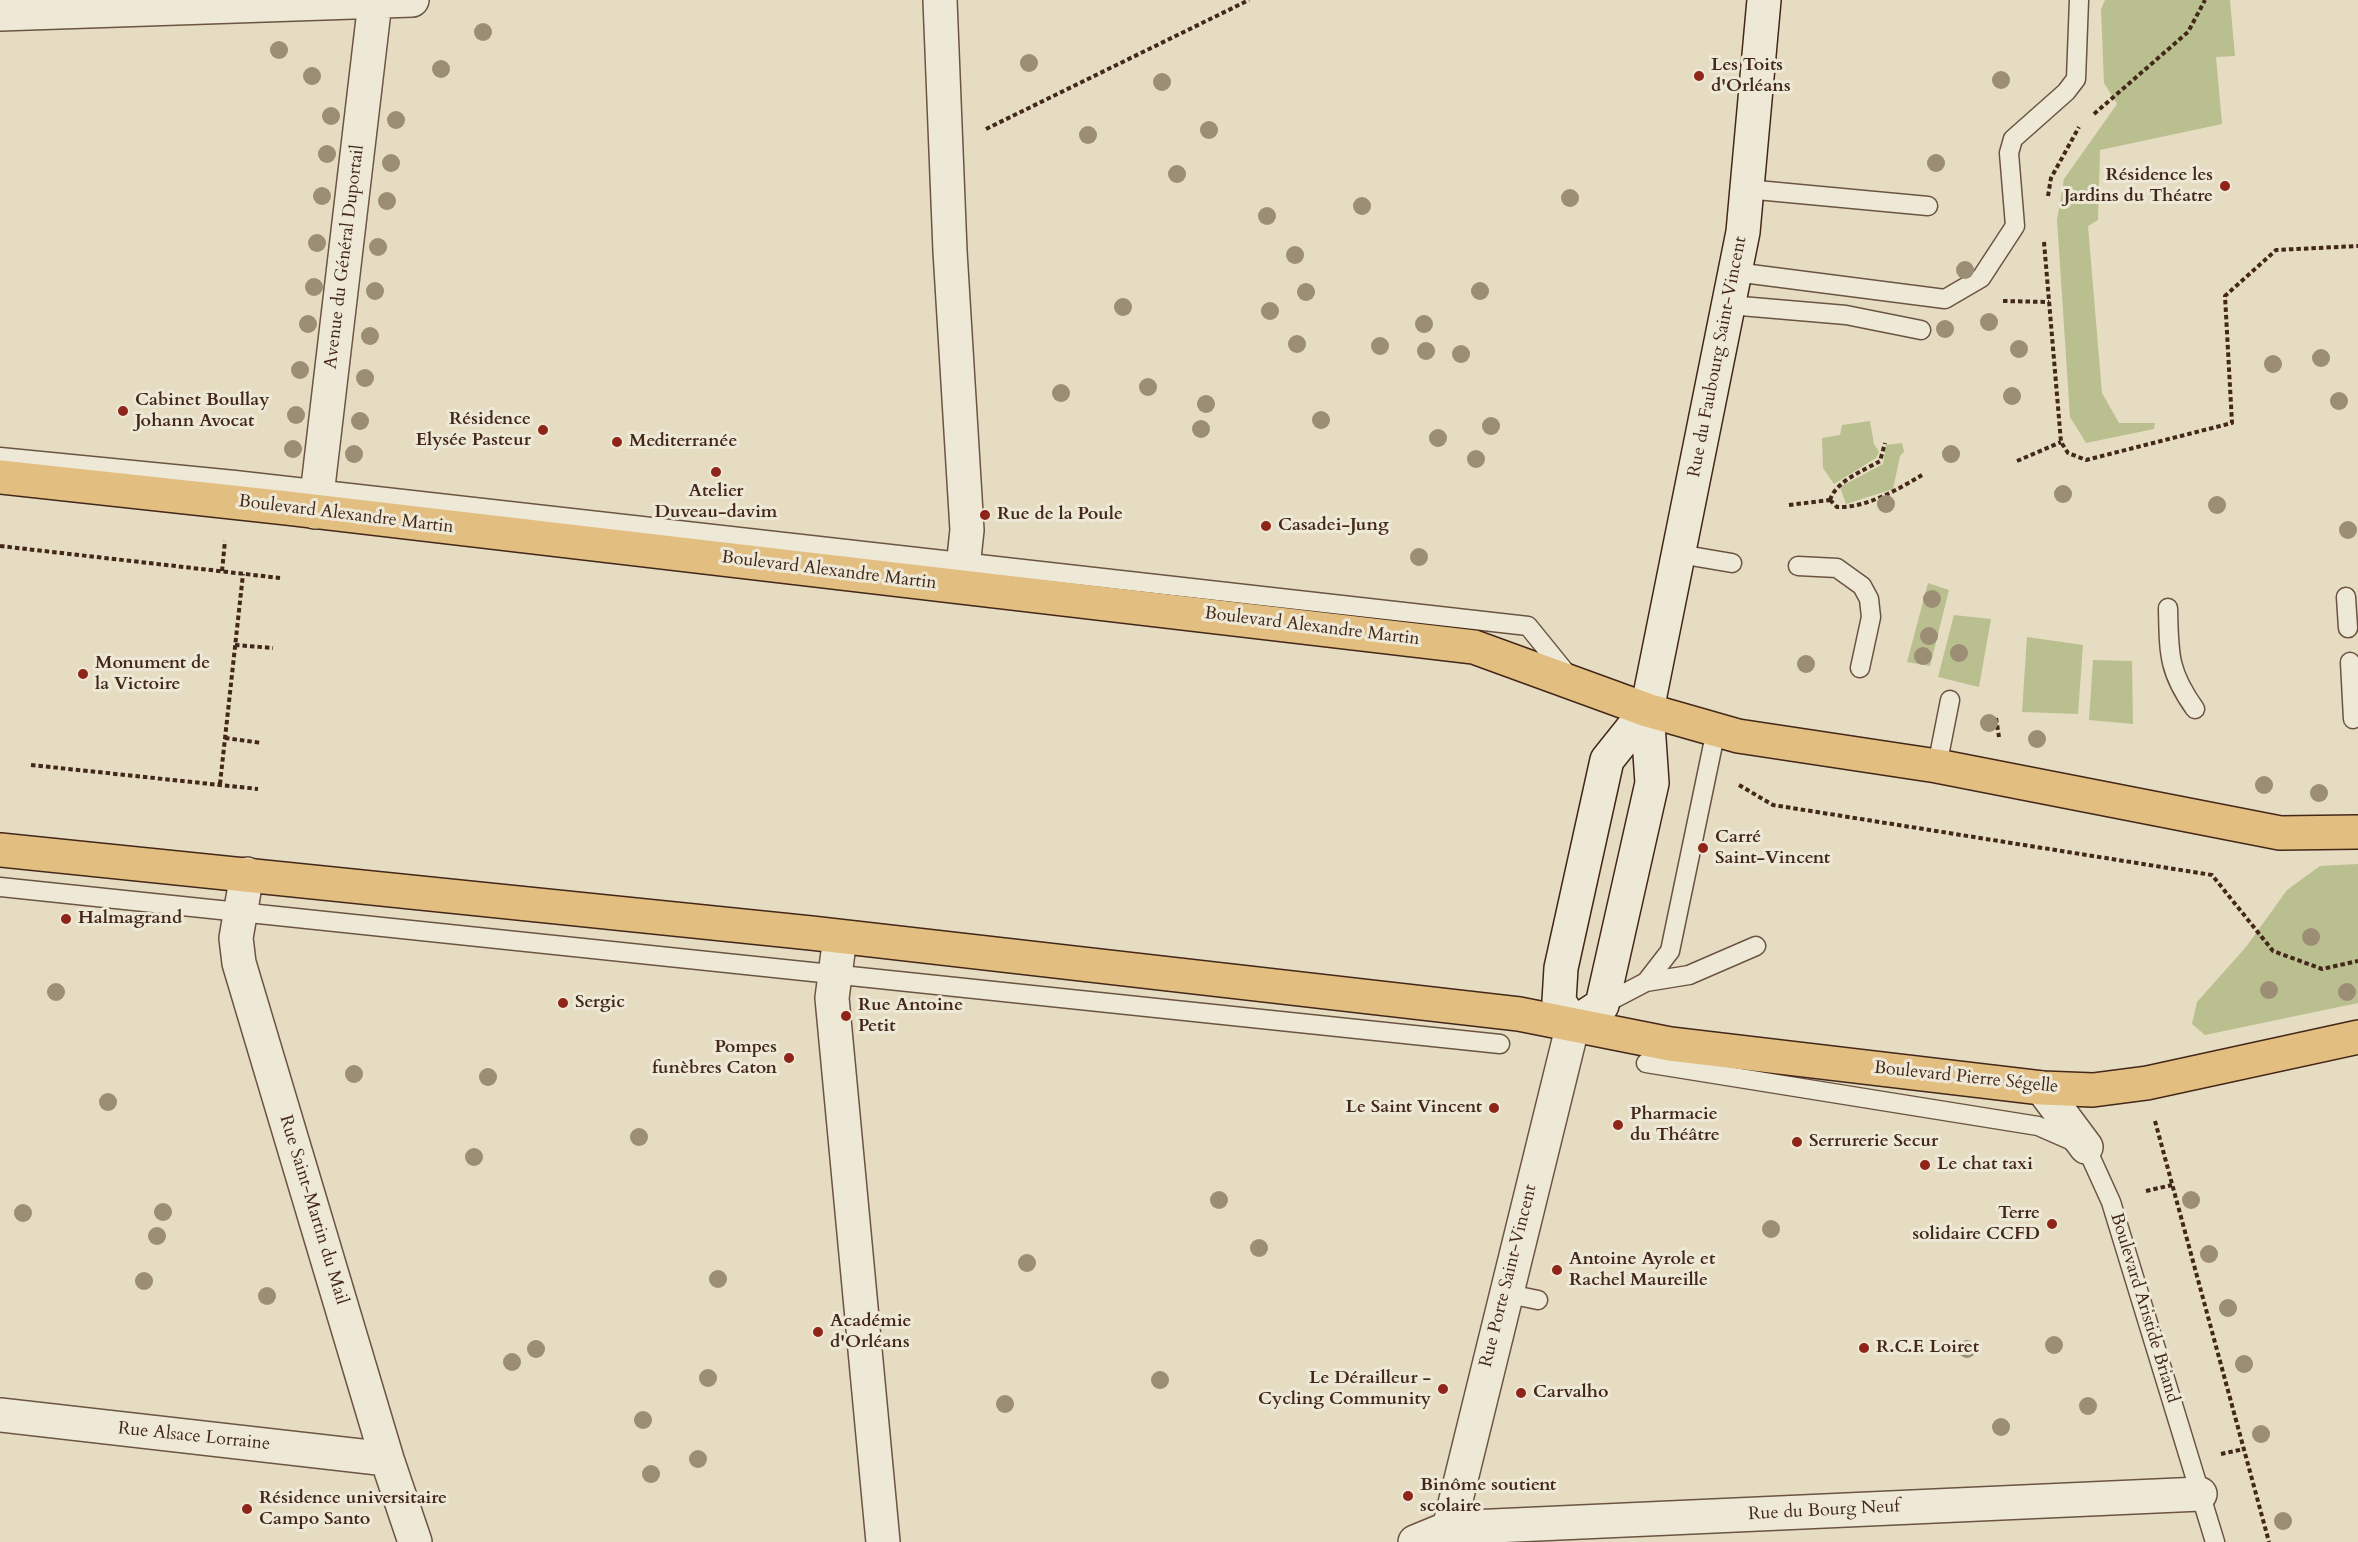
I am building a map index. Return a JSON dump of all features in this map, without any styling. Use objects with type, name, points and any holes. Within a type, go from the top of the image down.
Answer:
[{"type":"main road","name":"Boulevard Alexandre Martin","points":[[0,477],[316,501],[962,574],[1474,647],[1647,710]]},
{"type":"main road","points":[[1647,710],[1738,736],[1937,766],[2280,833],[2358,832]]},
{"type":"main road","points":[[0,850],[840,937],[1519,1014],[1573,1024]]},
{"type":"main road","name":"Boulevard Pierre Ségelle","points":[[1573,1024],[1670,1044],[2042,1088],[2093,1090],[2147,1083],[2358,1037]]},
{"type":"street","points":[[0,14],[412,0]]},
{"type":"street","points":[[940,0],[950,250],[967,530],[962,574]]},
{"type":"street","name":"Rue du Faubourg Saint-Vincent","points":[[1602,1005],[1652,783],[1647,710],[1743,232],[1764,0]]},
{"type":"street","name":"Avenue du Général Duportail","points":[[316,501],[375,2]]},
{"type":"street","name":"Rue du Faubourg Saint-Vincent","points":[[1573,1024],[1559,1001],[1561,968],[1607,760],[1647,710]]},
{"type":"street","name":"Rue Saint-Martin du Mail","points":[[247,874],[236,938],[239,963],[387,1459],[415,1542]]},
{"type":"street","points":[[840,937],[832,998],[883,1542]]},
{"type":"street","points":[[1573,1024],[1602,1005]]},
{"type":"street","name":"Rue Porte Saint-Vincent","points":[[1449,1528],[1504,1293],[1573,1024]]},
{"type":"street","name":"Boulevard Aristide Briand","points":[[2042,1088],[2086,1147]]},
{"type":"street","name":"Rue Alsace Lorraine","points":[[0,1415],[387,1459]]},
{"type":"street","name":"Rue du Bourg Neuf","points":[[1415,1542],[1449,1528],[2200,1494]]},
{"type":"lane","points":[[1735,272],[1946,299],[1982,278],[2015,226],[2009,153],[2013,139],[2066,92],[2076,78],[2079,0]]},
{"type":"lane","points":[[1746,189],[1928,206]]},
{"type":"lane","points":[[1729,304],[1846,315],[1922,330]]},
{"type":"lane","points":[[0,457],[316,501]]},
{"type":"lane","points":[[1679,554],[1732,563]]},
{"type":"lane","points":[[1798,566],[1837,568],[1862,586],[1869,599],[1872,617],[1860,668]]},
{"type":"lane","points":[[2346,597],[2348,628]]},
{"type":"lane","points":[[2168,608],[2169,648],[2177,683],[2195,709]]},
{"type":"lane","points":[[2350,662],[2353,719]]},
{"type":"lane","points":[[1937,766],[1950,700]]},
{"type":"lane","points":[[1646,982],[1670,951],[1716,730]]},
{"type":"lane","points":[[0,887],[1500,1044]]},
{"type":"lane","points":[[1602,1005],[1646,982],[1689,975],[1756,946]]},
{"type":"lane","points":[[1646,1063],[2038,1126],[2086,1147]]},
{"type":"lane","name":"Boulevard Aristide Briand","points":[[2086,1147],[2111,1202],[2215,1542]]},
{"type":"lane","points":[[1504,1293],[1538,1300]]},
{"type":"path","points":[[983,131],[1248,0]]},
{"type":"path","points":[[2088,119],[2188,32],[2205,0]]},
{"type":"path","points":[[2047,206],[2051,178],[2080,126]]},
{"type":"path","points":[[2045,237],[2061,442],[2068,453],[2086,460],[2232,423],[2226,296],[2276,250],[2358,246]]},
{"type":"path","points":[[2017,461],[2061,442]]},
{"type":"path","points":[[1830,500],[1833,490],[1839,485],[1880,461],[1885,443]]},
{"type":"path","points":[[1830,500],[1837,507],[1849,508],[1894,492],[1922,475]]},
{"type":"path","points":[[1789,505],[1830,500]]},
{"type":"path","points":[[222,570],[225,539]]},
{"type":"path","points":[[0,546],[280,578]]},
{"type":"path","points":[[220,784],[243,573]]},
{"type":"path","points":[[235,645],[273,648]]},
{"type":"path","points":[[225,738],[262,743]]},
{"type":"path","points":[[31,765],[258,789]]},
{"type":"path","points":[[1742,786],[1773,805],[2212,875],[2273,951],[2322,969],[2358,961]]},
{"type":"path","points":[[2153,1113],[2269,1542]]},
{"type":"path","points":[[2146,1191],[2172,1185]]},
{"type":"green space","points":[[2105,0],[2230,0],[2235,56],[2216,57],[2222,124],[2100,150],[2098,220],[2088,226],[2102,393],[2119,423],[2155,423],[2154,429],[2086,443],[2070,417],[2057,220],[2064,179],[2117,104],[2104,83],[2101,9]]},
{"type":"green space","points":[[1870,421],[1874,444],[1879,452],[1876,458],[1834,484],[1823,468],[1822,438],[1840,435],[1842,425]]},
{"type":"green space","points":[[1902,443],[1904,452],[1900,456],[1893,489],[1846,504],[1840,487],[1883,464],[1886,445]]},
{"type":"green space","points":[[1928,583],[1949,590],[1930,666],[1907,662]]},
{"type":"green space","points":[[1954,615],[1991,619],[1979,687],[1938,677]]},
{"type":"green space","points":[[2027,637],[2083,645],[2078,714],[2022,712]]},
{"type":"green space","points":[[2093,660],[2132,661],[2133,724],[2089,720]]},
{"type":"green space","points":[[2358,864],[2358,1003],[2205,1035],[2192,1024],[2197,1002],[2246,947],[2287,890],[2320,866]]},
{"type":"place","name":"Les Toits d'Orléans","points":[[1699,76]]},
{"type":"place","name":"Résidence les Jardins du Théatre","points":[[2225,186]]},
{"type":"place","name":"Cabinet Boullay Johann Avocat","points":[[123,411]]},
{"type":"place","name":"Résidence Elysée Pasteur","points":[[543,430]]},
{"type":"place","name":"Mediterranée","points":[[617,442]]},
{"type":"place","name":"Atelier Duveau-davim","points":[[716,472]]},
{"type":"place","name":"Rue de la Poule","points":[[985,515]]},
{"type":"place","name":"Casadei-Jung","points":[[1266,526]]},
{"type":"place","name":"Monument de la Victoire","points":[[83,674]]},
{"type":"place","name":"Carré Saint-Vincent","points":[[1703,848]]},
{"type":"place","name":"Halmagrand","points":[[66,919]]},
{"type":"place","name":"Sergic","points":[[563,1003]]},
{"type":"place","name":"Rue Antoine Petit","points":[[846,1016]]},
{"type":"place","name":"Pompes funèbres Caton","points":[[789,1058]]},
{"type":"place","name":"Le Saint Vincent","points":[[1494,1108]]},
{"type":"place","name":"Pharmacie du Théâtre","points":[[1618,1125]]},
{"type":"place","name":"Serrurerie Secur","points":[[1797,1142]]},
{"type":"place","name":"Le chat taxi","points":[[1925,1165]]},
{"type":"place","name":"Terre solidaire CCFD","points":[[2052,1224]]},
{"type":"place","name":"Antoine Ayrole et Rachel Maureille","points":[[1557,1270]]},
{"type":"place","name":"Académie d'Orléans","points":[[818,1332]]},
{"type":"place","name":"R.C.F. Loiret","points":[[1864,1348]]},
{"type":"place","name":"Le Dérailleur - Cycling Community","points":[[1443,1389]]},
{"type":"place","name":"Carvalho","points":[[1521,1393]]},
{"type":"place","name":"Binôme soutient scolaire","points":[[1408,1496]]},
{"type":"place","name":"Résidence universitaire Campo Santo","points":[[247,1509]]}]
